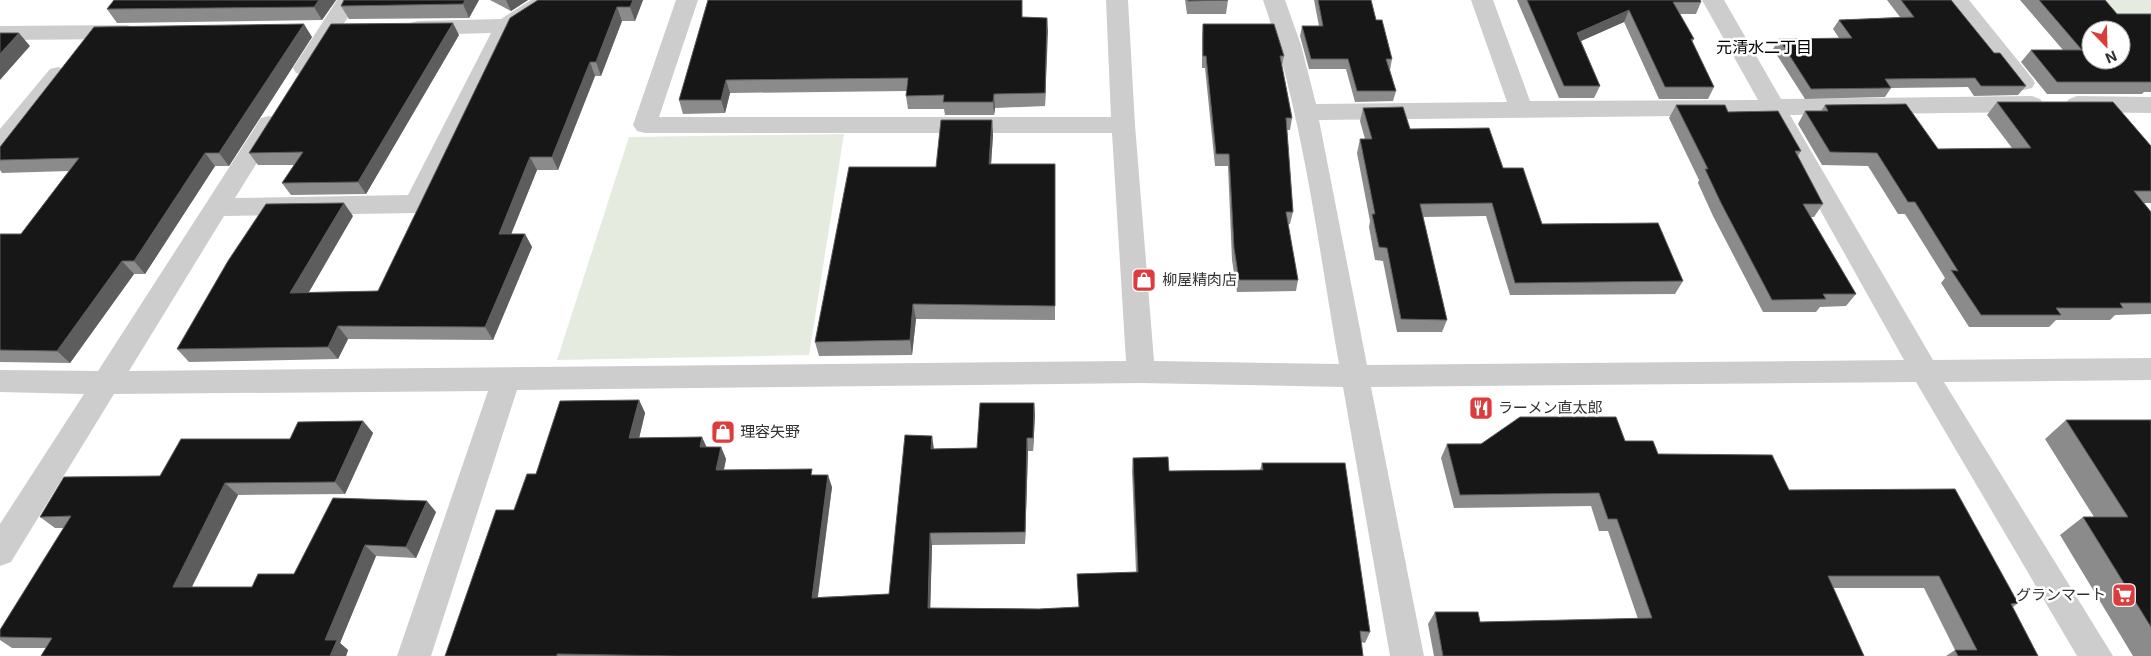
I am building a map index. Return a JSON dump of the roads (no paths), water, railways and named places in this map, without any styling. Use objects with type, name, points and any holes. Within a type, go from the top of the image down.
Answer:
[{"type":"street","points":[[0,552],[286,97],[317,30],[348,0]]},
{"type":"street","points":[[218,206],[416,204],[506,26],[546,0]]},
{"type":"street","points":[[687,0],[645,125],[1123,125]]},
{"type":"street","points":[[1117,0],[1123,125],[1141,372]]},
{"type":"street","points":[[1274,0],[1290,45],[1306,112],[1407,656]]},
{"type":"street","points":[[1482,0],[1521,108]]},
{"type":"street","points":[[1712,0],[1776,109],[1924,370],[1934,391],[2096,656]]},
{"type":"street","points":[[1958,0],[2049,104]]},
{"type":"street","points":[[397,29],[506,26]]},
{"type":"street","points":[[317,30],[357,30]]},
{"type":"street","points":[[0,145],[92,32]]},
{"type":"street","points":[[0,33],[151,32]]},
{"type":"street","points":[[1306,112],[1521,108],[1776,109],[2049,104],[2151,105]]},
{"type":"street","points":[[0,381],[506,379],[1141,372],[1356,376],[1924,370],[2151,370]]},
{"type":"street","points":[[414,656],[506,379]]},
{"type":"place","name":"柳屋精肉店","points":[[1144,280]]},
{"type":"place","name":"ラーメン直太郎","points":[[1481,408]]},
{"type":"place","name":"理容矢野","points":[[723,432]]},
{"type":"place","name":"グランマート","points":[[2124,595]]},
{"type":"district","name":"元清水二丁目","points":[[1764,47]]}]
